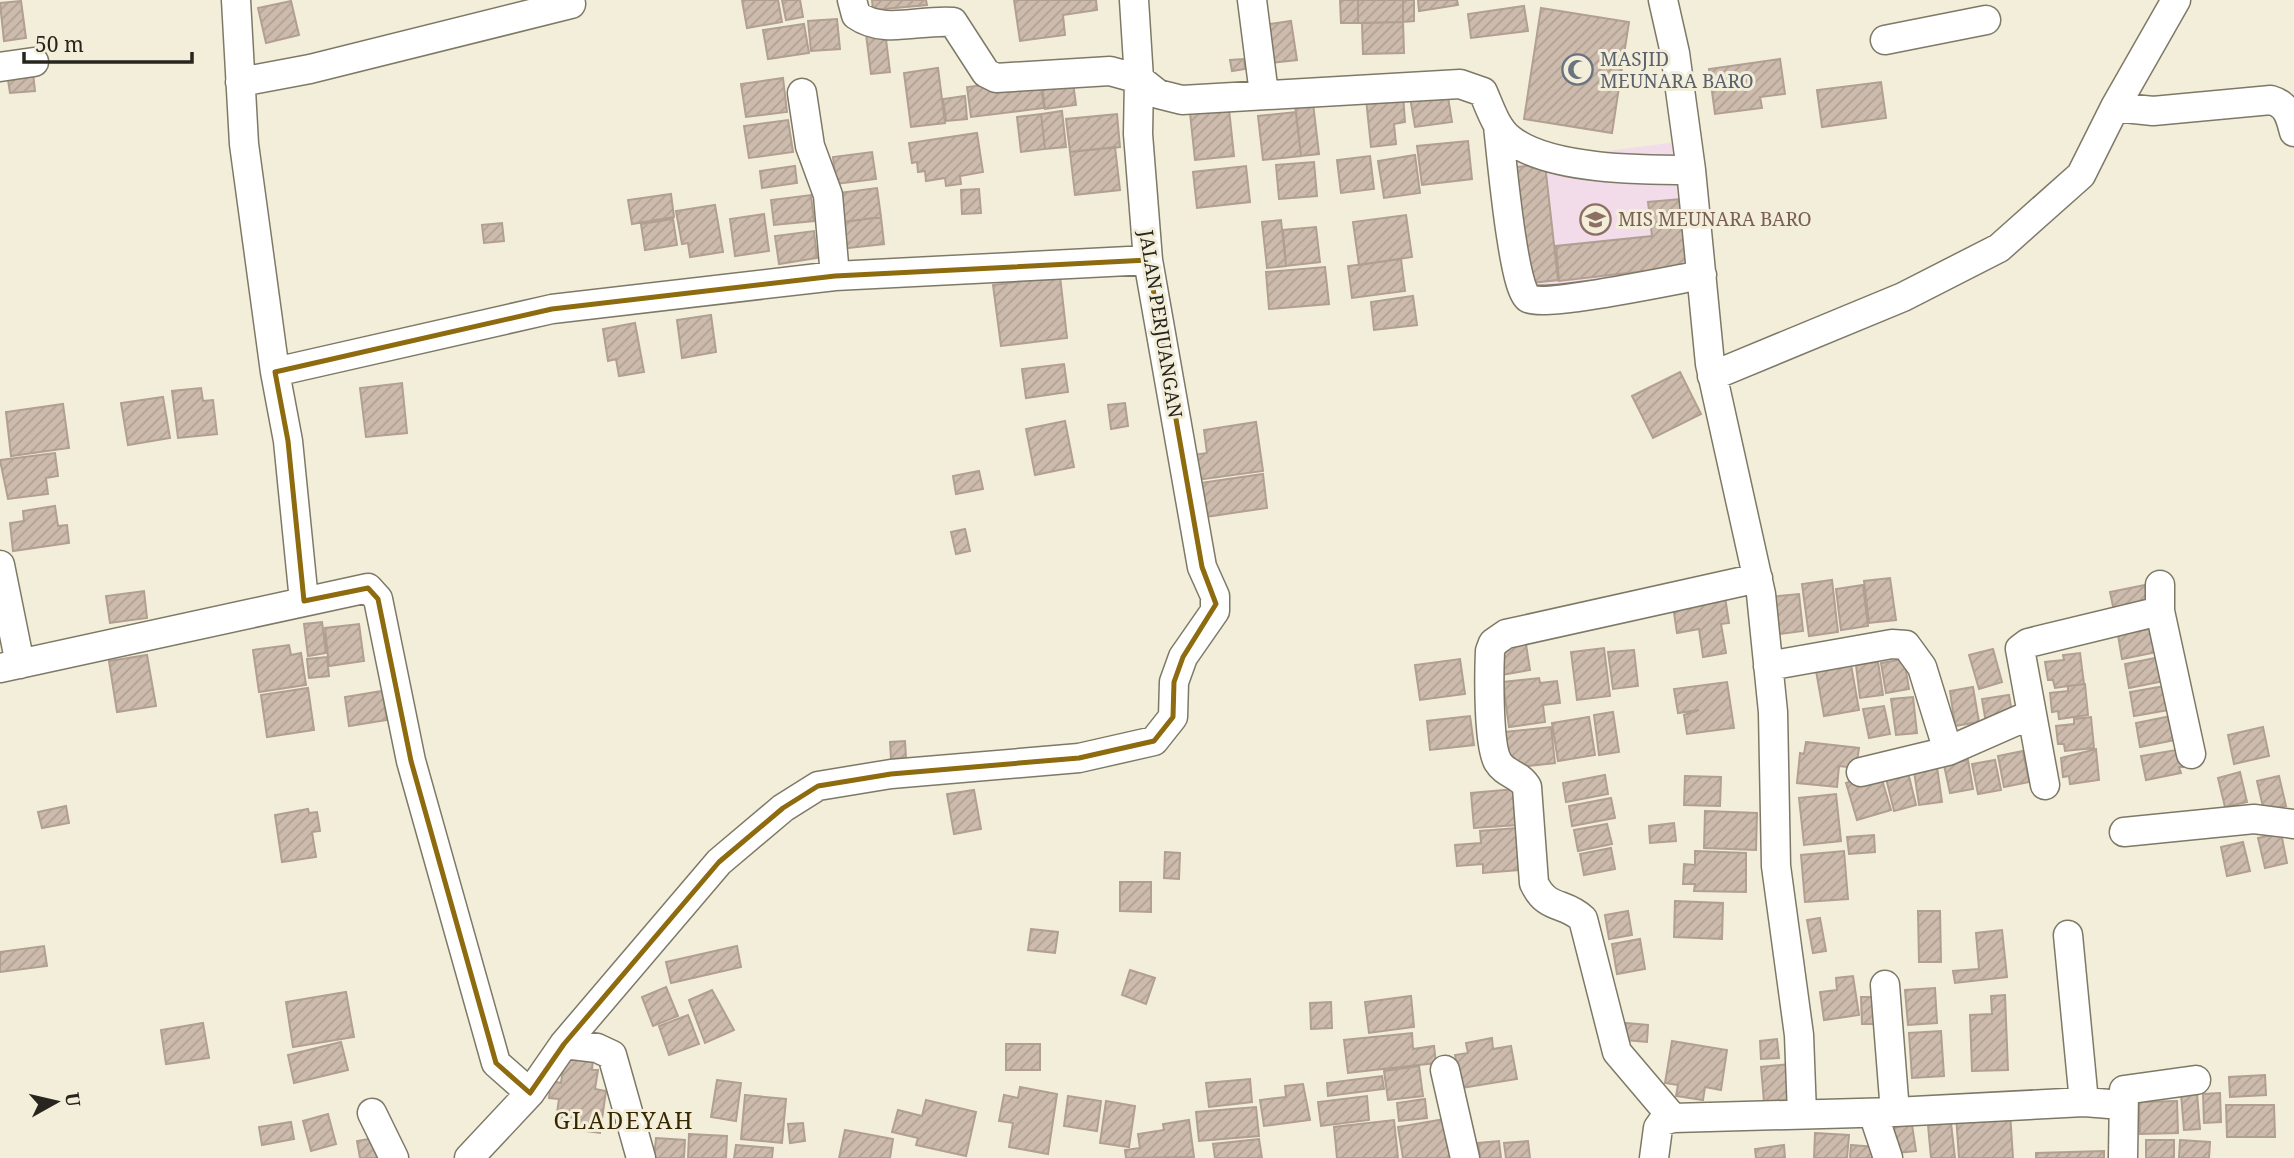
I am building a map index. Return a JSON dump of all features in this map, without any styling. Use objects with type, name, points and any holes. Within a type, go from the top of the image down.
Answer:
[{"type":"street","points":[[236,0],[244,144],[275,372],[288,441],[304,601]]},
{"type":"street","points":[[852,0],[856,15],[868,24],[886,26],[936,20],[953,22],[986,73],[996,78],[1111,71],[1139,79],[1158,94],[1182,100],[1460,84],[1483,92],[1498,126],[1514,252],[1522,292],[1528,298],[1536,301],[1569,298],[1702,275]]},
{"type":"street","name":"JALAN PERJUANGAN","points":[[564,1044],[719,862],[783,808],[818,786],[891,774],[1079,758],[1154,741],[1173,717],[1174,682],[1183,657],[1215,611],[1215,596],[1202,567],[1148,260],[1138,134],[1139,79],[1134,0]]},
{"type":"street","points":[[1252,0],[1264,94]]},
{"type":"street","points":[[1663,0],[1675,52],[1691,170],[1710,361],[1758,578],[1773,712],[1776,866],[1799,1035],[1802,1115]]},
{"type":"street","points":[[1710,361],[1903,297],[1999,248],[2081,175],[2115,107],[2176,0]]},
{"type":"street","points":[[240,82],[310,69],[571,4]]},
{"type":"street","points":[[1885,40],[1952,13],[1986,20]]},
{"type":"street","points":[[0,67],[34,62]]},
{"type":"street","points":[[803,93],[810,146],[828,195],[835,276]]},
{"type":"street","points":[[2115,107],[2153,111],[2271,100],[2283,105],[2289,113],[2294,132]]},
{"type":"street","points":[[1498,126],[1510,140],[1530,150],[1572,162],[1631,170],[1691,170]]},
{"type":"street","points":[[275,372],[552,309],[835,276],[1148,260]]},
{"type":"street","points":[[0,565],[10,666],[368,588],[378,598],[411,761],[496,1063],[527,1090]]},
{"type":"street","points":[[1673,1118],[1617,1052],[1583,919],[1576,913],[1549,904],[1541,897],[1534,883],[1527,787],[1524,781],[1508,774],[1493,752],[1490,651],[1493,643],[1506,634],[1758,578]]},
{"type":"street","points":[[2045,785],[2020,649],[2028,643],[2160,598],[2191,754]]},
{"type":"street","points":[[1768,666],[1892,643],[1906,645],[1922,667],[1948,751]]},
{"type":"street","points":[[1861,772],[1948,751],[2032,714]]},
{"type":"street","points":[[2124,832],[2255,819],[2294,824]]},
{"type":"street","points":[[2068,935],[2084,1102]]},
{"type":"street","points":[[1885,985],[1884,1112],[1888,1158]]},
{"type":"street","points":[[469,1158],[564,1044],[597,1048],[612,1055],[641,1158]]},
{"type":"street","points":[[1445,1070],[1465,1158]]},
{"type":"street","points":[[2123,1158],[2124,1090],[2196,1080]]},
{"type":"street","points":[[1654,1158],[1658,1128],[1663,1121],[1673,1118],[1884,1112],[2084,1102],[2122,1105]]},
{"type":"street","points":[[372,1112],[394,1158]]},
{"type":"highlighted area","points":[[1148,260],[1202,567],[1216,604],[1183,657],[1174,682],[1173,717],[1154,741],[1079,758],[891,774],[818,786],[783,808],[719,862],[564,1044],[530,1093],[496,1063],[411,761],[378,599],[368,588],[304,601],[288,441],[275,372],[552,309],[835,276]]},
{"type":"shaded area","name":"MIS MEUNARA BARO","points":[[1677,142],[1694,273],[1514,297],[1497,165]]},
{"type":"building","points":[[742,0],[778,0],[782,22],[747,28]]},
{"type":"building","points":[[782,0],[800,0],[803,17],[786,20]]},
{"type":"building","points":[[872,0],[926,0],[927,5],[873,10]]},
{"type":"building","points":[[1014,0],[1096,0],[1097,10],[1063,15],[1065,35],[1020,41]]},
{"type":"building","points":[[1340,0],[1358,0],[1358,23],[1341,23]]},
{"type":"building","points":[[1358,0],[1403,0],[1403,22],[1358,23]]},
{"type":"building","points":[[1403,0],[1414,0],[1414,21],[1403,22]]},
{"type":"building","points":[[1418,0],[1457,0],[1458,5],[1419,11]]},
{"type":"building","points":[[21,1],[26,38],[4,41],[0,3]]},
{"type":"building","points":[[291,1],[299,35],[266,43],[258,8]]},
{"type":"building","points":[[1524,6],[1528,31],[1471,38],[1468,14]]},
{"type":"building","name":"MASJID MEUNARA BARO","points":[[1541,8],[1629,22],[1612,133],[1524,119]]},
{"type":"building","points":[[837,19],[840,49],[811,51],[808,21]]},
{"type":"building","points":[[1291,21],[1297,60],[1262,64],[1256,26]]},
{"type":"building","points":[[1403,22],[1404,53],[1363,54],[1362,23]]},
{"type":"building","points":[[804,24],[809,53],[768,59],[763,30]]},
{"type":"building","points":[[885,31],[890,72],[871,74],[866,34]]},
{"type":"building","points":[[1244,59],[1245,69],[1232,71],[1230,60]]},
{"type":"building","points":[[1780,59],[1785,94],[1760,97],[1762,108],[1715,114],[1709,69]]},
{"type":"building","points":[[32,64],[35,91],[10,93],[6,67]]},
{"type":"building","points":[[938,68],[945,123],[911,127],[904,73]]},
{"type":"building","points":[[1072,75],[1076,105],[1045,109],[1041,78]]},
{"type":"building","points":[[783,78],[787,112],[746,117],[741,84]]},
{"type":"building","points":[[1040,78],[1044,108],[971,117],[967,87]]},
{"type":"building","points":[[1881,82],[1886,118],[1822,127],[1817,90]]},
{"type":"building","points":[[1447,91],[1452,122],[1415,127],[1410,97]]},
{"type":"building","points":[[1403,95],[1405,122],[1394,124],[1396,144],[1371,147],[1366,99]]},
{"type":"building","points":[[965,96],[967,119],[946,121],[943,99]]},
{"type":"building","points":[[1313,103],[1319,154],[1301,156],[1295,105]]},
{"type":"building","points":[[1229,109],[1234,156],[1195,160],[1190,113]]},
{"type":"building","points":[[1062,111],[1066,147],[1045,149],[1041,114]]},
{"type":"building","points":[[1296,112],[1301,156],[1263,160],[1258,116]]},
{"type":"building","points":[[1041,114],[1045,149],[1021,152],[1017,117]]},
{"type":"building","points":[[1117,114],[1120,147],[1070,152],[1066,119]]},
{"type":"building","points":[[788,120],[793,152],[749,158],[744,126]]},
{"type":"building","points":[[977,133],[983,172],[960,176],[961,184],[946,186],[945,178],[926,181],[925,171],[918,172],[917,162],[912,163],[909,143]]},
{"type":"building","points":[[1468,141],[1472,179],[1422,185],[1417,146]]},
{"type":"building","points":[[1115,147],[1120,190],[1075,195],[1070,152]]},
{"type":"building","points":[[872,152],[876,179],[836,184],[833,157]]},
{"type":"building","points":[[1415,155],[1420,193],[1384,198],[1378,161]]},
{"type":"building","points":[[1370,156],[1374,189],[1341,193],[1337,160]]},
{"type":"building","points":[[1314,162],[1317,196],[1279,199],[1276,165]]},
{"type":"building","points":[[1545,164],[1558,280],[1522,284],[1509,168]]},
{"type":"building","points":[[795,166],[797,183],[762,188],[760,171]]},
{"type":"building","points":[[1246,166],[1250,202],[1197,208],[1193,172]]},
{"type":"building","points":[[877,188],[881,217],[842,222],[838,193]]},
{"type":"building","points":[[979,189],[981,213],[962,214],[961,190]]},
{"type":"building","points":[[671,194],[674,217],[632,224],[628,200]]},
{"type":"building","points":[[811,195],[814,221],[774,225],[771,200]]},
{"type":"building","points":[[1681,199],[1689,266],[1559,281],[1556,246],[1652,236],[1648,202]]},
{"type":"building","points":[[715,205],[723,252],[690,257],[688,243],[682,244],[676,211]]},
{"type":"building","points":[[764,214],[769,251],[735,256],[730,219]]},
{"type":"building","points":[[1406,215],[1412,257],[1359,265],[1353,222]]},
{"type":"building","points":[[881,217],[884,244],[840,249],[837,223]]},
{"type":"building","points":[[673,219],[677,245],[645,250],[641,224]]},
{"type":"building","points":[[1281,220],[1286,266],[1267,268],[1262,222]]},
{"type":"building","points":[[502,223],[504,241],[484,243],[482,225]]},
{"type":"building","points":[[1316,227],[1320,262],[1286,266],[1283,230]]},
{"type":"building","points":[[814,231],[817,258],[779,264],[775,236]]},
{"type":"building","points":[[1401,259],[1405,291],[1352,298],[1348,266]]},
{"type":"building","points":[[1325,267],[1329,304],[1269,309],[1266,272]]},
{"type":"building","points":[[1060,276],[1067,338],[1001,346],[993,285]]},
{"type":"building","points":[[1413,296],[1417,325],[1374,330],[1371,302]]},
{"type":"building","points":[[711,315],[716,352],[682,358],[677,320]]},
{"type":"building","points":[[635,323],[644,372],[619,376],[616,359],[608,361],[603,329]]},
{"type":"building","points":[[1064,364],[1068,392],[1026,398],[1022,369]]},
{"type":"building","points":[[1680,372],[1701,414],[1653,438],[1632,396]]},
{"type":"building","points":[[402,383],[407,433],[366,437],[360,388]]},
{"type":"building","points":[[201,388],[203,401],[213,400],[217,434],[178,438],[172,391]]},
{"type":"building","points":[[163,397],[170,438],[128,445],[121,403]]},
{"type":"building","points":[[1125,403],[1128,426],[1111,429],[1108,405]]},
{"type":"building","points":[[63,404],[69,448],[11,456],[6,412]]},
{"type":"building","points":[[1065,421],[1074,467],[1035,475],[1026,429]]},
{"type":"building","points":[[1256,422],[1263,471],[1197,480],[1193,455],[1207,453],[1204,430]]},
{"type":"building","points":[[55,453],[58,476],[46,478],[48,494],[8,499],[0,460]]},
{"type":"building","points":[[979,471],[983,489],[956,494],[953,476]]},
{"type":"building","points":[[1263,474],[1267,508],[1205,517],[1200,483]]},
{"type":"building","points":[[55,506],[58,526],[67,525],[69,543],[13,551],[10,523],[24,521],[23,511]]},
{"type":"building","points":[[965,529],[970,551],[956,554],[951,532]]},
{"type":"building","points":[[1890,578],[1896,620],[1869,623],[1864,581]]},
{"type":"building","points":[[1832,580],[1838,632],[1809,636],[1802,584]]},
{"type":"building","points":[[1863,585],[1868,626],[1841,630],[1836,589]]},
{"type":"building","points":[[2145,585],[2150,609],[2115,616],[2110,592]]},
{"type":"building","points":[[144,591],[147,618],[110,623],[106,596]]},
{"type":"building","points":[[1799,594],[1803,631],[1773,635],[1769,597]]},
{"type":"building","points":[[1725,597],[1729,623],[1721,624],[1726,653],[1703,657],[1699,629],[1677,633],[1673,606]]},
{"type":"building","points":[[322,622],[326,653],[308,656],[304,624]]},
{"type":"building","points":[[359,624],[364,661],[329,666],[325,628]]},
{"type":"building","points":[[2153,628],[2157,652],[2122,659],[2118,635]]},
{"type":"building","points":[[1526,644],[1530,670],[1501,675],[1497,648]]},
{"type":"building","points":[[289,645],[291,655],[301,653],[306,685],[259,692],[253,650]]},
{"type":"building","points":[[1604,648],[1610,696],[1577,700],[1571,652]]},
{"type":"building","points":[[1993,649],[2002,682],[1979,689],[1969,655]]},
{"type":"building","points":[[1634,650],[1638,686],[1613,689],[1608,652]]},
{"type":"building","points":[[2080,653],[2084,684],[2055,688],[2053,680],[2048,680],[2045,662],[2064,660],[2063,655]]},
{"type":"building","points":[[147,655],[156,706],[117,712],[109,661]]},
{"type":"building","points":[[327,657],[329,676],[309,678],[307,659]]},
{"type":"building","points":[[2160,657],[2164,681],[2129,688],[2125,664]]},
{"type":"building","points":[[1460,659],[1465,694],[1420,700],[1415,665]]},
{"type":"building","points":[[1850,659],[1859,710],[1824,716],[1815,665]]},
{"type":"building","points":[[1904,659],[1909,689],[1886,693],[1881,663]]},
{"type":"building","points":[[1878,662],[1883,695],[1860,698],[1856,665]]},
{"type":"building","points":[[1539,678],[1540,683],[1557,681],[1560,703],[1543,705],[1545,722],[1509,727],[1503,682]]},
{"type":"building","points":[[1727,682],[1734,728],[1687,734],[1684,715],[1699,710],[1678,713],[1674,689]]},
{"type":"building","points":[[2085,684],[2088,715],[2059,719],[2058,711],[2052,712],[2050,693],[2068,691],[2068,686]]},
{"type":"building","points":[[2165,686],[2169,710],[2134,716],[2130,692]]},
{"type":"building","points":[[1973,687],[1979,722],[1955,726],[1950,691]]},
{"type":"building","points":[[308,688],[314,730],[267,737],[261,695]]},
{"type":"building","points":[[382,691],[387,720],[349,726],[345,697]]},
{"type":"building","points":[[2009,695],[2013,719],[1986,723],[1982,699]]},
{"type":"building","points":[[1913,697],[1917,733],[1896,735],[1891,699]]},
{"type":"building","points":[[1884,706],[1890,734],[1869,738],[1863,709]]},
{"type":"building","points":[[1613,712],[1619,752],[1599,755],[1594,715]]},
{"type":"building","points":[[1470,716],[1474,745],[1430,750],[1427,721]]},
{"type":"building","points":[[2171,716],[2175,740],[2140,747],[2136,723]]},
{"type":"building","points":[[1589,717],[1595,755],[1558,761],[1552,723]]},
{"type":"building","points":[[2091,717],[2094,748],[2065,751],[2064,744],[2058,744],[2056,726],[2074,724],[2074,719]]},
{"type":"building","points":[[1551,727],[1555,763],[1509,768],[1505,732]]},
{"type":"building","points":[[2263,727],[2269,756],[2234,764],[2228,735]]},
{"type":"building","points":[[905,741],[906,758],[891,759],[890,742]]},
{"type":"building","points":[[1806,742],[1859,748],[1856,768],[1839,766],[1837,787],[1797,783],[1800,753],[1804,754]]},
{"type":"building","points":[[2096,749],[2099,780],[2070,784],[2069,776],[2063,777],[2061,758]]},
{"type":"building","points":[[2176,750],[2183,767],[2179,767],[2181,773],[2146,780],[2141,756]]},
{"type":"building","points":[[2023,751],[2029,782],[2004,787],[1998,756]]},
{"type":"building","points":[[1968,760],[1973,789],[1950,793],[1944,765]]},
{"type":"building","points":[[1995,760],[2001,790],[1978,794],[1972,764]]},
{"type":"building","points":[[1906,764],[1916,805],[1894,811],[1884,770]]},
{"type":"building","points":[[1937,767],[1942,802],[1919,805],[1914,771]]},
{"type":"building","points":[[2240,772],[2247,802],[2225,807],[2218,778]]},
{"type":"building","points":[[1880,773],[1891,810],[1857,820],[1846,783]]},
{"type":"building","points":[[1605,775],[1608,794],[1566,802],[1563,783]]},
{"type":"building","points":[[1685,776],[1721,777],[1720,806],[1684,805]]},
{"type":"building","points":[[2279,776],[2286,806],[2264,811],[2257,781]]},
{"type":"building","points":[[1515,789],[1518,825],[1474,828],[1471,793]]},
{"type":"building","points":[[974,790],[981,829],[954,834],[947,794]]},
{"type":"building","points":[[1836,794],[1841,841],[1804,845],[1799,798]]},
{"type":"building","points":[[1611,798],[1615,818],[1572,826],[1569,806]]},
{"type":"building","points":[[66,806],[69,823],[42,828],[38,812]]},
{"type":"building","points":[[308,809],[309,813],[317,812],[320,831],[312,832],[316,857],[282,862],[275,815]]},
{"type":"building","points":[[1705,811],[1757,813],[1756,850],[1704,848]]},
{"type":"building","points":[[1674,823],[1676,841],[1650,843],[1649,826]]},
{"type":"building","points":[[1607,824],[1612,844],[1578,851],[1574,830]]},
{"type":"building","points":[[1516,828],[1519,870],[1483,873],[1483,864],[1457,866],[1455,845],[1481,843],[1480,831]]},
{"type":"building","points":[[2281,833],[2287,863],[2265,868],[2258,838]]},
{"type":"building","points":[[1874,835],[1875,852],[1849,854],[1847,837]]},
{"type":"building","points":[[2243,842],[2250,871],[2227,876],[2221,847]]},
{"type":"building","points":[[1611,848],[1615,869],[1584,875],[1580,854]]},
{"type":"building","points":[[1695,851],[1746,853],[1746,892],[1694,891],[1695,884],[1683,884],[1684,864],[1695,865]]},
{"type":"building","points":[[1844,851],[1848,899],[1805,902],[1801,855]]},
{"type":"building","points":[[1165,852],[1180,853],[1179,879],[1164,878]]},
{"type":"building","points":[[1120,882],[1151,882],[1151,912],[1120,911]]},
{"type":"building","points":[[1675,901],[1723,903],[1722,939],[1674,937]]},
{"type":"building","points":[[1628,911],[1632,935],[1609,939],[1605,915]]},
{"type":"building","points":[[1918,911],[1940,911],[1941,962],[1919,962]]},
{"type":"building","points":[[1820,918],[1826,951],[1813,953],[1807,920]]},
{"type":"building","points":[[1031,929],[1058,932],[1055,953],[1028,950]]},
{"type":"building","points":[[2002,930],[2007,977],[1955,983],[1953,971],[1979,969],[1976,933]]},
{"type":"building","points":[[1640,939],[1645,969],[1617,974],[1612,944]]},
{"type":"building","points":[[44,946],[47,966],[0,972],[0,952]]},
{"type":"building","points":[[737,946],[741,967],[671,983],[666,962]]},
{"type":"building","points":[[1130,970],[1155,978],[1146,1004],[1122,995]]},
{"type":"building","points":[[1853,976],[1859,1015],[1824,1020],[1820,992],[1837,990],[1836,978]]},
{"type":"building","points":[[666,987],[678,1016],[653,1026],[642,997]]},
{"type":"building","points":[[1935,988],[1937,1023],[1908,1025],[1905,990]]},
{"type":"building","points":[[712,990],[734,1030],[705,1043],[689,1000]]},
{"type":"building","points":[[346,992],[354,1037],[293,1047],[286,1002]]},
{"type":"building","points":[[2005,995],[2008,1070],[1972,1071],[1970,1015],[1992,1014],[1991,996]]},
{"type":"building","points":[[1411,996],[1414,1027],[1369,1033],[1365,1002]]},
{"type":"building","points":[[1861,997],[1882,997],[1883,1024],[1862,1024]]},
{"type":"building","points":[[1331,1002],[1332,1028],[1311,1029],[1310,1003]]},
{"type":"building","points":[[688,1015],[699,1044],[669,1055],[659,1026]]},
{"type":"building","points":[[203,1023],[209,1058],[166,1064],[161,1030]]},
{"type":"building","points":[[1626,1023],[1648,1025],[1647,1042],[1625,1040]]},
{"type":"building","points":[[1941,1031],[1944,1076],[1912,1078],[1909,1033]]},
{"type":"building","points":[[1412,1033],[1413,1049],[1434,1046],[1436,1063],[1348,1073],[1344,1040]]},
{"type":"building","points":[[1492,1038],[1493,1049],[1511,1046],[1517,1079],[1461,1088],[1455,1055],[1468,1053],[1466,1043]]},
{"type":"building","points":[[1777,1039],[1779,1058],[1761,1059],[1760,1041]]},
{"type":"building","points":[[1672,1041],[1727,1050],[1721,1090],[1705,1087],[1703,1100],[1676,1096],[1678,1085],[1665,1083]]},
{"type":"building","points":[[341,1042],[348,1070],[294,1083],[288,1055]]},
{"type":"building","points":[[1006,1044],[1040,1044],[1040,1070],[1006,1070]]},
{"type":"building","points":[[565,1054],[593,1058],[592,1070],[598,1070],[595,1089],[606,1091],[600,1133],[555,1127],[559,1099],[549,1098],[551,1081],[561,1083]]},
{"type":"building","points":[[1789,1064],[1792,1099],[1764,1102],[1761,1067]]},
{"type":"building","points":[[1419,1066],[1423,1096],[1388,1100],[1384,1071]]},
{"type":"building","points":[[2265,1075],[2266,1095],[2230,1097],[2229,1077]]},
{"type":"building","points":[[1382,1076],[1384,1089],[1328,1096],[1327,1083]]},
{"type":"building","points":[[1250,1079],[1252,1102],[1209,1107],[1206,1083]]},
{"type":"building","points":[[717,1080],[741,1083],[736,1121],[711,1117]]},
{"type":"building","points":[[1303,1084],[1310,1120],[1264,1126],[1260,1100],[1286,1097],[1285,1086]]},
{"type":"building","points":[[1020,1087],[1057,1094],[1048,1154],[1009,1147],[1013,1123],[999,1121],[1004,1095],[1018,1098]]},
{"type":"building","points":[[2197,1093],[2200,1129],[2184,1130],[2181,1094]]},
{"type":"building","points":[[2220,1093],[2221,1122],[2204,1123],[2203,1094]]},
{"type":"building","points":[[745,1095],[786,1099],[782,1143],[741,1139]]},
{"type":"building","points":[[1068,1096],[1101,1101],[1097,1131],[1064,1126]]},
{"type":"building","points":[[1367,1096],[1369,1120],[1321,1126],[1318,1102]]},
{"type":"building","points":[[1425,1099],[1427,1118],[1399,1121],[1397,1103]]},
{"type":"building","points":[[926,1100],[976,1112],[966,1156],[916,1145],[918,1138],[892,1132],[898,1110],[922,1116]]},
{"type":"building","points":[[1106,1101],[1135,1106],[1129,1147],[1100,1143]]},
{"type":"building","points":[[2177,1101],[2178,1133],[2140,1134],[2139,1102]]},
{"type":"building","points":[[2226,1105],[2274,1105],[2275,1137],[2227,1137]]},
{"type":"building","points":[[1256,1107],[1259,1136],[1199,1141],[1196,1112]]},
{"type":"building","points":[[2010,1112],[2013,1158],[1959,1158],[1956,1115]]},
{"type":"building","points":[[328,1114],[336,1144],[311,1151],[303,1121]]},
{"type":"building","points":[[1445,1119],[1452,1158],[1403,1158],[1398,1127]]},
{"type":"building","points":[[1189,1120],[1194,1157],[1126,1158],[1125,1150],[1140,1148],[1138,1134],[1164,1130],[1163,1124]]},
{"type":"building","points":[[1394,1120],[1398,1158],[1337,1158],[1334,1127]]},
{"type":"building","points":[[291,1122],[294,1139],[262,1145],[259,1127]]},
{"type":"building","points":[[803,1123],[805,1141],[790,1143],[788,1124]]},
{"type":"building","points":[[1951,1123],[1955,1158],[1931,1158],[1928,1125]]},
{"type":"building","points":[[1912,1125],[1916,1151],[1897,1153],[1893,1127]]},
{"type":"building","points":[[845,1130],[893,1139],[890,1158],[839,1158]]},
{"type":"building","points":[[1815,1133],[1849,1135],[1847,1158],[1814,1158]]},
{"type":"building","points":[[689,1134],[727,1136],[726,1158],[688,1158]]},
{"type":"building","points":[[375,1138],[379,1158],[360,1158],[357,1141]]},
{"type":"building","points":[[656,1138],[685,1140],[684,1158],[654,1158]]},
{"type":"building","points":[[1259,1139],[1262,1158],[1215,1158],[1213,1144]]},
{"type":"building","points":[[2146,1140],[2174,1140],[2174,1158],[2146,1158]]},
{"type":"building","points":[[2180,1140],[2210,1142],[2209,1158],[2179,1158]]},
{"type":"building","points":[[1499,1141],[1501,1158],[1480,1158],[1478,1143]]},
{"type":"building","points":[[1528,1141],[1530,1158],[1506,1158],[1504,1143]]},
{"type":"building","points":[[736,1145],[773,1148],[772,1158],[734,1158]]},
{"type":"building","points":[[1784,1145],[1785,1158],[1756,1158],[1755,1149]]},
{"type":"building","points":[[1851,1145],[1876,1147],[1875,1158],[1850,1158]]},
{"type":"building","points":[[2104,1151],[2104,1158],[2036,1158],[2036,1153]]},
{"type":"place","name":"MASJID MEUNARA BARO","points":[[1577,70]]},
{"type":"place","name":"MIS MEUNARA BARO","points":[[1595,219]]},
{"type":"district","name":"GLADEYAH","points":[[624,1121]]}]
